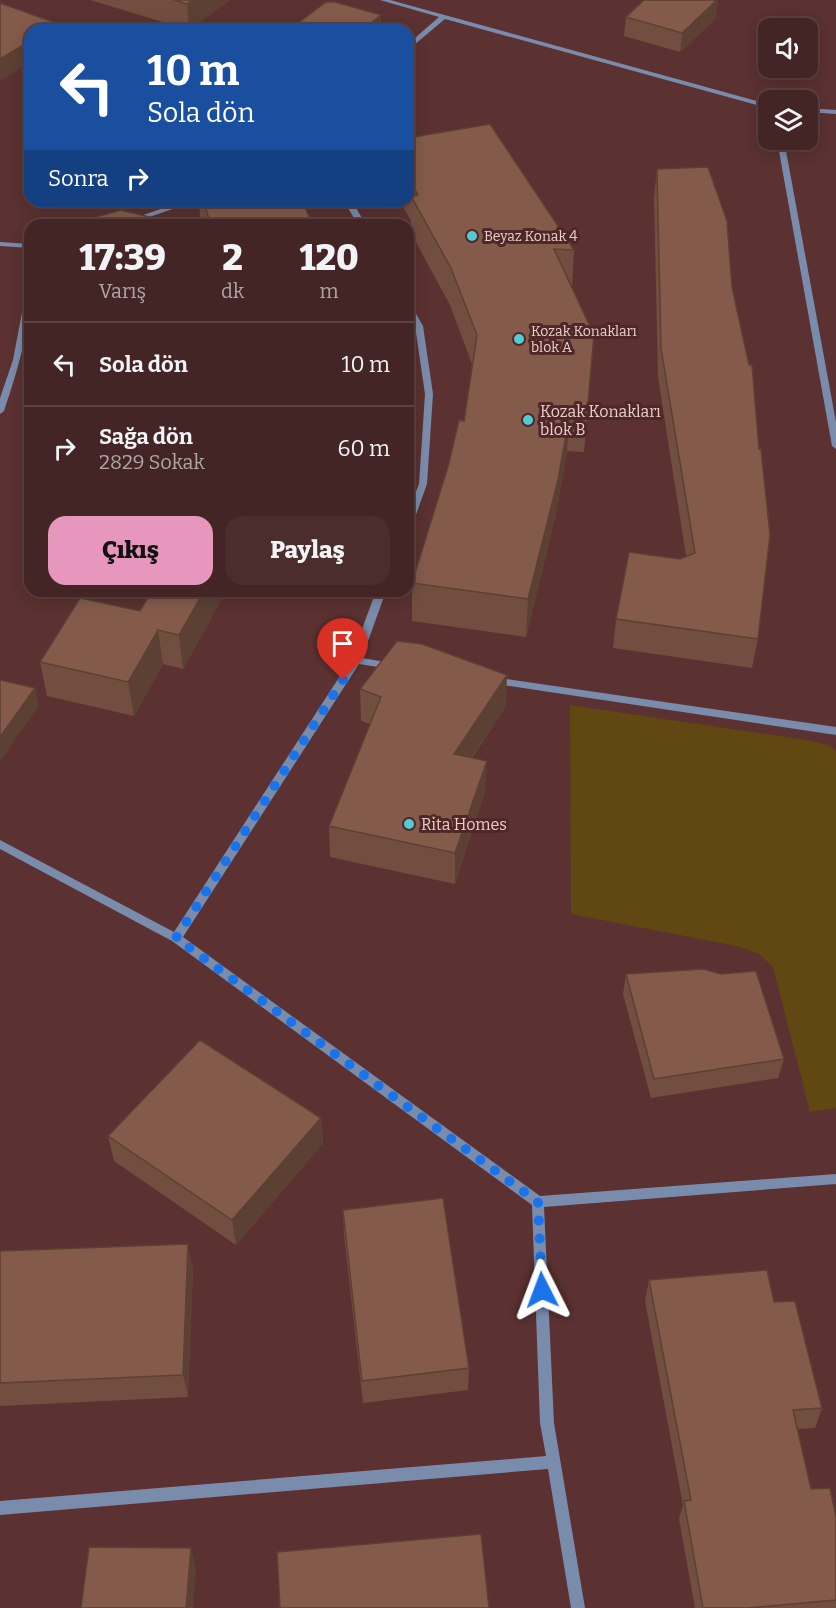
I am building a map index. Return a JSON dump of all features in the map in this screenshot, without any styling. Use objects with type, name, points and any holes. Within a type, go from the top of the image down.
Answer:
[{"type":"street","points":[[383,0],[758,103]]},
{"type":"street","points":[[414,43],[443,16]]},
{"type":"street","points":[[818,111],[836,112]]},
{"type":"street","points":[[782,150],[836,442]]},
{"type":"street","points":[[136,219],[174,207]]},
{"type":"street","points":[[0,244],[24,246]]},
{"type":"street","points":[[414,317],[419,326],[429,394],[423,484],[414,507]]},
{"type":"street","points":[[0,411],[17,360],[24,321]]},
{"type":"street","points":[[176,938],[356,660],[379,597]]},
{"type":"street","points":[[356,660],[403,667]]},
{"type":"street","points":[[485,679],[836,731]]},
{"type":"street","points":[[0,844],[176,938],[538,1202],[836,1179]]},
{"type":"street","points":[[538,1202],[547,1423],[578,1608]]},
{"type":"street","points":[[0,1508],[554,1461]]},
{"type":"shaded area","points":[[570,705],[807,740],[828,745],[836,751],[836,1108],[810,1112],[773,967],[759,954],[736,946],[571,914]]},
{"type":"building","points":[[174,0],[192,0],[187,4]]},
{"type":"building","points":[[644,0],[717,0],[682,33],[626,17]]},
{"type":"building","points":[[326,2],[335,2],[381,15],[370,24],[297,24]]},
{"type":"building","points":[[0,3],[59,24],[24,24],[24,45],[0,59]]},
{"type":"building","points":[[490,124],[574,250],[554,249],[594,335],[587,414],[570,413],[558,480],[528,599],[414,583],[459,420],[464,421],[477,335],[451,268],[414,201],[414,196],[418,195],[414,188],[414,137]]},
{"type":"building","points":[[708,167],[727,221],[732,287],[749,365],[752,365],[759,449],[761,449],[770,535],[758,639],[616,619],[629,552],[680,559],[695,553],[661,348],[657,169]]},
{"type":"building","points":[[205,207],[305,207],[310,219],[209,219]]},
{"type":"building","points":[[121,210],[158,219],[89,219]]},
{"type":"building","points":[[148,597],[201,597],[179,635],[158,630],[128,682],[40,662],[80,598],[140,611]]},
{"type":"building","points":[[397,641],[422,644],[507,675],[454,754],[487,761],[455,853],[329,826],[381,697],[360,689]]},
{"type":"building","points":[[0,680],[35,688],[0,737]]},
{"type":"building","points":[[703,969],[721,974],[756,971],[784,1059],[654,1079],[626,974]]},
{"type":"building","points":[[200,1040],[321,1118],[232,1220],[108,1136]]},
{"type":"building","points":[[443,1198],[469,1368],[362,1381],[343,1210]]},
{"type":"building","points":[[188,1244],[183,1375],[0,1383],[0,1251]]},
{"type":"building","points":[[767,1270],[774,1302],[795,1301],[822,1408],[793,1410],[811,1489],[830,1488],[836,1517],[836,1600],[747,1608],[703,1608],[684,1501],[691,1500],[649,1280]]},
{"type":"building","points":[[481,1534],[489,1608],[280,1608],[277,1552]]},
{"type":"building","points":[[89,1547],[191,1548],[186,1608],[81,1608]]},
{"type":"place","name":"Beyaz Konak 4","points":[[472,236]]},
{"type":"place","name":"Kozak Konakları blok A","points":[[519,339]]},
{"type":"place","name":"Kozak Konakları blok B","points":[[528,420]]},
{"type":"place","name":"Rita Homes","points":[[409,824]]},
{"type":"route","points":[[343,680],[176,938],[538,1202],[542,1290]]}]
